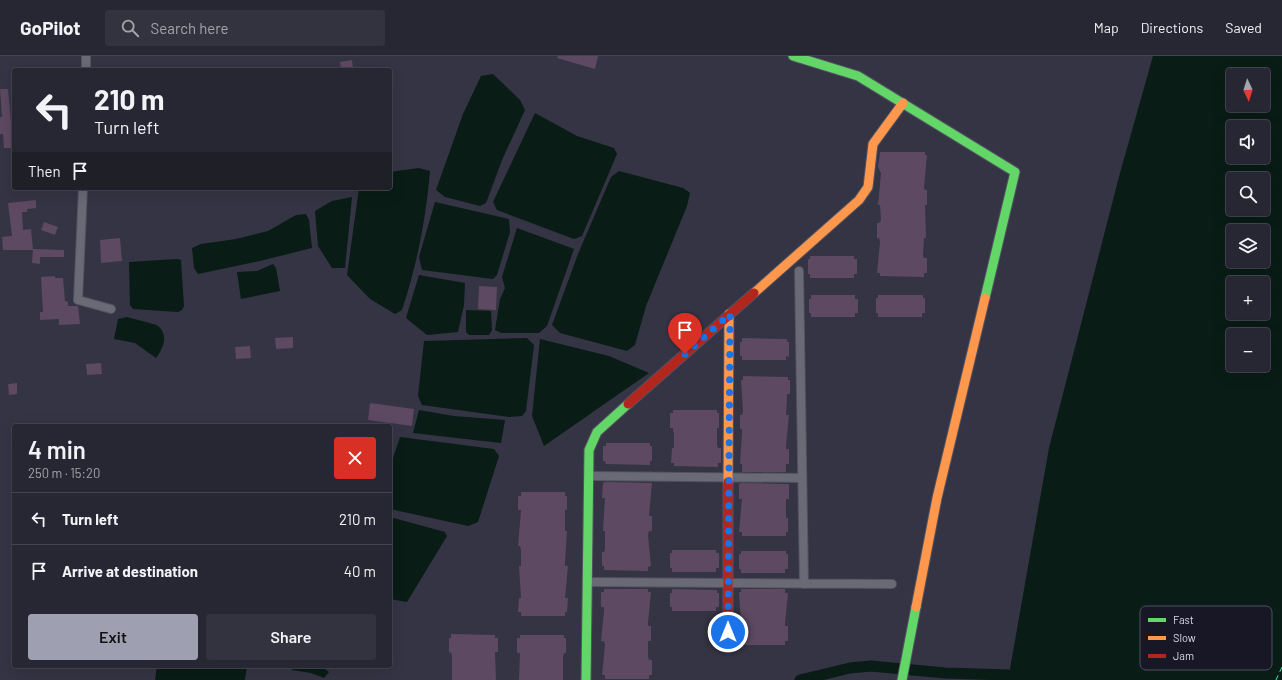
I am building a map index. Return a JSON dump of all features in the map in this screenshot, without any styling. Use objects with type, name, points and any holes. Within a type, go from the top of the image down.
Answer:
[{"type":"street","points":[[86,56],[86,68]]},
{"type":"street","points":[[793,56],[858,76],[1015,172],[937,498],[909,650],[902,680]]},
{"type":"street","points":[[586,680],[589,450],[597,432],[859,200],[868,187],[873,144],[903,103]]},
{"type":"street","points":[[83,190],[78,300],[111,309]]},
{"type":"street","points":[[799,271],[804,584]]},
{"type":"street","points":[[728,648],[730,314]]},
{"type":"street","points":[[589,476],[802,478]]},
{"type":"street","points":[[587,582],[892,584]]},
{"type":"shaded area","points":[[1153,56],[1282,56],[1282,680],[1008,680],[1049,448],[1120,173]]},
{"type":"shaded area","points":[[493,74],[520,100],[525,110],[502,160],[486,203],[480,206],[445,197],[436,190],[463,114],[481,76]]},
{"type":"shaded area","points":[[535,113],[577,136],[614,148],[617,154],[582,236],[574,239],[497,210],[493,202]]},
{"type":"shaded area","points":[[419,168],[430,171],[426,207],[416,259],[402,310],[395,314],[370,299],[347,275],[359,190],[392,190],[392,172]]},
{"type":"shaded area","points":[[619,171],[683,188],[690,193],[687,206],[646,306],[635,345],[627,351],[560,333],[552,325],[578,254],[611,177]]},
{"type":"shaded area","points":[[352,197],[345,268],[332,268],[318,246],[315,211],[332,201]]},
{"type":"shaded area","points":[[435,202],[509,219],[510,232],[497,275],[493,279],[422,270],[419,257]]},
{"type":"shaded area","points":[[306,214],[309,220],[312,248],[198,274],[194,268],[192,248],[201,244],[236,239],[268,231],[296,215]]},
{"type":"shaded area","points":[[517,228],[574,249],[547,326],[539,333],[501,333],[495,330],[500,299],[505,288],[502,277]]},
{"type":"shaded area","points":[[181,260],[184,306],[182,310],[178,312],[133,309],[130,305],[129,262]]},
{"type":"shaded area","points":[[273,264],[276,268],[280,291],[241,299],[237,272],[257,271]]},
{"type":"shaded area","points":[[419,275],[465,283],[464,305],[458,332],[427,335],[406,318]]},
{"type":"shaded area","points":[[466,310],[491,311],[492,330],[489,335],[469,335],[466,332]]},
{"type":"shaded area","points":[[127,317],[156,325],[161,330],[164,342],[156,358],[135,343],[114,339],[118,319]]},
{"type":"shaded area","points":[[527,338],[534,345],[526,411],[522,416],[509,417],[422,405],[418,396],[424,341]]},
{"type":"shaded area","points":[[540,339],[609,356],[649,373],[544,446],[532,416]]},
{"type":"shaded area","points":[[419,410],[454,416],[505,420],[501,443],[413,433]]},
{"type":"shaded area","points":[[400,437],[494,449],[499,456],[478,522],[468,526],[392,509],[392,461]]},
{"type":"shaded area","points":[[392,518],[445,532],[447,536],[407,602],[392,599]]},
{"type":"shaded area","points":[[157,668],[247,668],[245,680],[155,680]]},
{"type":"shaded area","points":[[291,668],[324,668],[329,672],[324,678],[311,673],[292,670]]},
{"type":"building","points":[[558,56],[598,56],[595,69],[557,58]]},
{"type":"building","points":[[352,60],[353,68],[341,68],[340,62]]},
{"type":"building","points":[[0,89],[8,89],[12,123],[12,148],[4,148],[3,134],[0,134],[0,117],[2,117]]},
{"type":"building","points":[[880,152],[925,152],[925,155],[927,155],[924,187],[925,190],[927,190],[927,205],[925,205],[926,238],[924,238],[923,255],[924,258],[927,258],[927,273],[924,273],[924,277],[880,276],[880,273],[877,273],[880,242],[879,238],[877,238],[877,223],[881,220],[880,205],[878,205],[881,173],[878,167]]},
{"type":"building","points":[[36,200],[36,208],[27,209],[27,212],[22,212],[23,230],[31,229],[33,250],[3,250],[2,237],[12,236],[8,203]]},
{"type":"building","points":[[44,222],[58,227],[55,235],[41,230]]},
{"type":"building","points":[[120,238],[122,261],[101,263],[100,240]]},
{"type":"building","points":[[33,249],[64,250],[64,257],[40,257],[40,264],[32,263]]},
{"type":"building","points":[[810,256],[854,256],[854,259],[857,259],[857,274],[854,274],[854,278],[810,278],[810,274],[808,274],[808,259],[810,259]]},
{"type":"building","points":[[55,276],[55,278],[63,278],[65,301],[68,302],[68,306],[78,306],[80,324],[59,325],[59,319],[40,320],[40,312],[43,312],[41,277]]},
{"type":"building","points":[[479,286],[497,287],[496,310],[478,309]]},
{"type":"building","points":[[811,295],[855,295],[855,299],[858,299],[858,313],[855,313],[855,317],[811,317],[811,313],[809,313],[809,299],[811,299]]},
{"type":"building","points":[[878,295],[923,295],[923,298],[925,298],[925,313],[922,313],[922,317],[878,317],[878,313],[876,313],[876,298],[878,298]]},
{"type":"building","points":[[293,337],[293,348],[276,349],[275,338]]},
{"type":"building","points":[[742,338],[787,339],[787,342],[789,342],[789,357],[786,356],[786,360],[742,360],[742,356],[740,356],[740,342],[742,342]]},
{"type":"building","points":[[250,346],[251,358],[236,359],[235,347]]},
{"type":"building","points":[[101,363],[102,374],[87,375],[86,364]]},
{"type":"building","points":[[743,376],[788,377],[788,380],[790,380],[790,394],[787,394],[786,415],[789,415],[786,449],[789,449],[789,464],[786,464],[786,472],[742,472],[742,464],[740,464],[742,429],[740,429],[740,415],[742,415],[743,412],[741,380],[743,380]]},
{"type":"building","points":[[17,383],[17,394],[9,395],[8,384]]},
{"type":"building","points":[[370,403],[414,409],[412,426],[368,420]]},
{"type":"building","points":[[673,410],[717,410],[717,413],[719,413],[719,428],[717,428],[717,445],[718,448],[721,448],[721,463],[718,463],[718,467],[674,466],[674,463],[671,463],[672,448],[674,448],[674,432],[673,428],[670,428],[670,413],[673,413]]},
{"type":"building","points":[[606,443],[650,443],[650,446],[652,446],[652,461],[650,461],[650,465],[606,464],[605,461],[603,461],[603,446],[606,446]]},
{"type":"building","points":[[603,483],[652,483],[649,516],[652,516],[652,531],[649,531],[648,535],[651,566],[648,567],[648,571],[604,570],[604,566],[602,566],[602,552],[604,552],[605,549],[605,531],[603,531],[605,498],[602,498]]},
{"type":"building","points":[[739,484],[789,484],[789,499],[786,499],[788,532],[786,532],[786,536],[742,536],[742,532],[739,532],[742,499],[739,499]]},
{"type":"building","points":[[521,492],[565,492],[565,496],[567,496],[567,510],[565,510],[565,531],[567,531],[565,566],[568,566],[565,598],[568,598],[567,612],[565,612],[565,616],[521,616],[521,612],[518,612],[519,598],[521,598],[519,566],[521,566],[521,550],[520,546],[518,546],[521,510],[518,510],[518,496],[521,496]]},
{"type":"building","points":[[672,550],[716,550],[716,553],[719,553],[719,568],[716,568],[716,572],[672,572],[672,568],[670,568],[670,553],[672,553]]},
{"type":"building","points":[[741,551],[786,551],[786,554],[788,554],[788,569],[785,569],[785,573],[741,573],[741,569],[739,569],[739,554],[741,554]]},
{"type":"building","points":[[604,589],[648,589],[648,592],[651,592],[648,626],[651,626],[651,641],[648,641],[648,657],[649,660],[652,660],[652,675],[649,675],[649,679],[605,679],[605,675],[602,675],[605,645],[604,641],[601,641],[604,607],[601,607],[601,592],[604,592]]},
{"type":"building","points":[[672,589],[717,590],[717,593],[719,593],[719,607],[716,607],[716,611],[672,611],[672,607],[670,607],[670,593],[672,593]]},
{"type":"building","points":[[741,589],[785,589],[785,593],[788,593],[785,626],[788,626],[788,641],[785,641],[785,645],[741,645],[741,641],[739,641],[739,626],[741,626],[741,623],[739,592],[741,592]]},
{"type":"building","points":[[451,634],[495,635],[495,638],[498,638],[498,652],[495,652],[496,680],[452,680],[452,656],[451,652],[449,653],[449,638],[451,638]]},
{"type":"building","points":[[520,635],[564,635],[564,638],[566,638],[566,653],[564,653],[563,657],[563,680],[519,680],[520,653],[517,653],[517,638],[520,638]]},
{"type":"waterway","points":[[800,680],[850,668],[871,666],[945,673],[1008,675]]},
{"type":"ferry route","points":[[1276,680],[1282,667]]},
{"type":"traffic: fast","points":[[793,56],[858,76],[1015,172],[985,298]]},
{"type":"traffic: fast","points":[[586,680],[589,450],[597,432],[628,404]]},
{"type":"traffic: fast","points":[[902,680],[916,607]]},
{"type":"traffic: slow","points":[[754,293],[859,200],[868,187],[873,144],[903,103]]},
{"type":"traffic: slow","points":[[916,607],[937,498],[985,298]]},
{"type":"traffic: slow","points":[[728,482],[729,314]]},
{"type":"traffic: jam","points":[[628,404],[754,293]]},
{"type":"traffic: jam","points":[[728,482],[728,648]]},
{"type":"route","points":[[685,354],[730,314],[728,632]]}]
